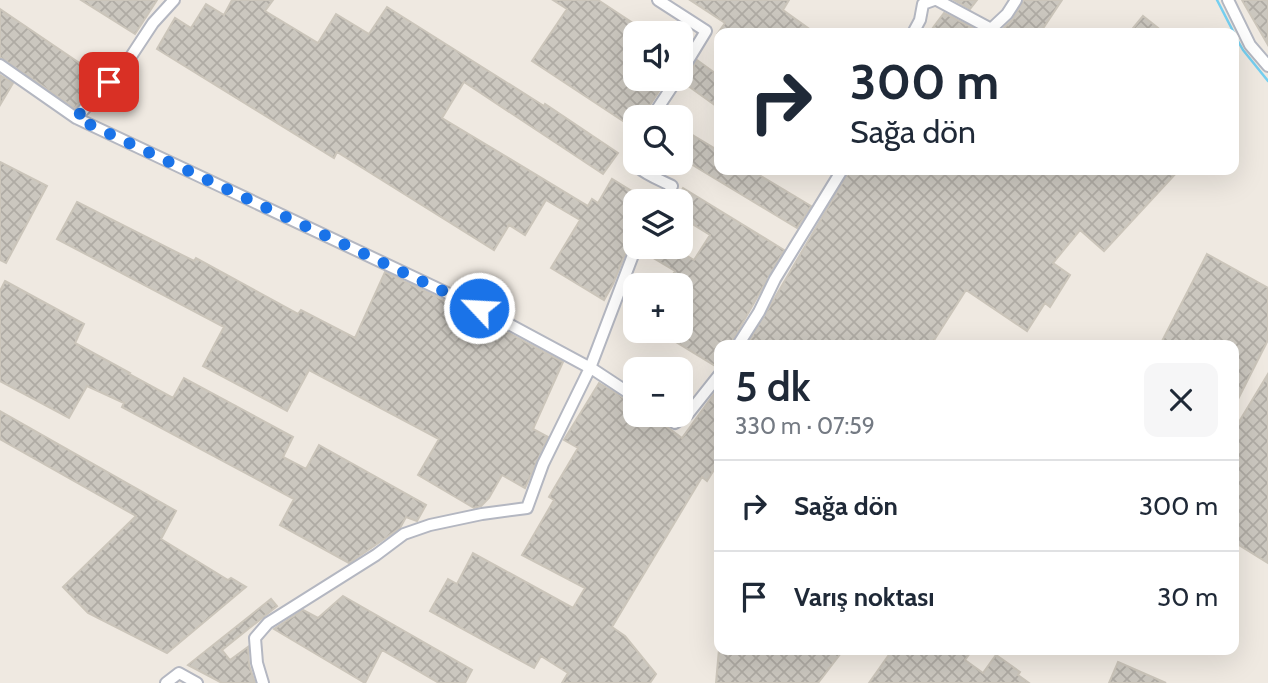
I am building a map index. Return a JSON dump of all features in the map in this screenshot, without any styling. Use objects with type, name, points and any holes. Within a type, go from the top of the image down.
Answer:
[{"type":"street","points":[[76,118],[126,64],[153,23],[174,0]]},
{"type":"street","points":[[658,0],[690,21]]},
{"type":"street","points":[[916,28],[923,4],[936,0],[987,28]]},
{"type":"street","points":[[995,28],[1016,0]]},
{"type":"street","points":[[1228,0],[1251,45],[1268,66]]},
{"type":"street","points":[[693,23],[706,32],[693,53]]},
{"type":"street","points":[[0,65],[76,118],[479,308],[590,368],[623,389]]},
{"type":"street","points":[[652,175],[672,186],[670,189]]},
{"type":"street","points":[[741,340],[839,175]]},
{"type":"street","points":[[264,683],[257,663],[255,638],[268,623],[404,534],[443,522],[527,508],[543,464],[590,368],[631,259]]},
{"type":"street","points":[[693,408],[714,380]]},
{"type":"street","points":[[166,683],[179,673],[197,683]]},
{"type":"building","points":[[81,0],[157,0],[135,34]]},
{"type":"building","points":[[232,0],[273,0],[265,11],[318,43],[336,14],[369,34],[387,7],[544,106],[545,104],[618,153],[603,174],[464,82],[442,118],[588,206],[592,199],[598,203],[612,179],[628,189],[623,189],[623,259],[604,300],[551,268],[580,220],[546,200],[525,235],[509,225],[494,250],[337,152],[334,158],[157,49],[175,18],[191,28],[206,4],[224,15]]},
{"type":"building","points":[[553,0],[598,0],[630,21],[623,21],[623,91],[659,91],[650,105],[623,105],[623,121],[532,61],[567,9]]},
{"type":"building","points":[[690,0],[789,0],[783,10],[808,28],[722,28],[725,23]]},
{"type":"building","points":[[954,0],[977,0],[970,9]]},
{"type":"building","points":[[1024,0],[1062,0],[1043,28],[1004,28]]},
{"type":"building","points":[[1242,0],[1268,0],[1268,45]]},
{"type":"building","points":[[0,9],[100,77],[75,108],[0,57]]},
{"type":"building","points":[[944,13],[973,28],[933,28]]},
{"type":"building","points":[[1143,16],[1158,28],[1133,28]]},
{"type":"building","points":[[697,60],[714,72],[714,104],[693,89],[693,67]]},
{"type":"building","points":[[0,75],[13,83],[0,105]]},
{"type":"building","points":[[693,135],[714,148],[714,175],[759,175],[811,206],[797,228],[693,165]]},
{"type":"building","points":[[0,162],[47,186],[6,263],[0,260]]},
{"type":"building","points":[[847,175],[1174,175],[1104,251],[1080,230],[1053,263],[1070,275],[1050,307],[1045,303],[1027,331],[966,290],[934,340],[750,340]]},
{"type":"building","points":[[693,194],[784,250],[733,340],[714,340],[714,365],[678,343],[693,343],[693,273],[674,273],[675,271],[655,259],[694,260],[710,235],[693,224]]},
{"type":"building","points":[[77,202],[194,261],[196,258],[298,314],[301,310],[355,338],[385,272],[475,315],[563,362],[533,429],[548,437],[525,488],[502,475],[489,498],[481,506],[474,508],[418,475],[439,439],[309,370],[287,411],[203,366],[224,327],[57,239]]},
{"type":"building","points":[[1207,254],[1268,288],[1268,340],[1239,397],[1239,340],[1163,340]]},
{"type":"building","points":[[5,281],[84,324],[75,343],[173,398],[184,378],[293,437],[283,457],[306,469],[319,445],[426,505],[417,521],[406,517],[400,528],[349,563],[280,525],[294,499],[122,407],[124,403],[87,386],[69,418],[0,381],[0,291]]},
{"type":"building","points":[[1268,374],[1268,563],[1239,545],[1239,422]]},
{"type":"building","points":[[599,383],[623,398],[623,427],[667,427],[682,438],[690,427],[693,427],[693,423],[714,394],[714,470],[707,481],[702,477],[612,627],[625,636],[656,674],[650,683],[562,683],[568,673],[541,656],[534,668],[430,611],[448,579],[457,584],[473,553],[573,608],[585,588],[522,555],[554,500],[549,497],[578,448],[564,440]]},
{"type":"building","points":[[0,411],[176,511],[161,539],[228,580],[231,578],[246,587],[167,653],[88,613],[63,587],[136,516],[0,439]]},
{"type":"building","points":[[343,596],[472,670],[465,683],[439,683],[382,650],[365,683],[274,629],[303,610],[318,618]]},
{"type":"building","points":[[271,599],[277,606],[222,650],[230,660],[248,647],[249,665],[255,683],[222,683],[188,665]]},
{"type":"building","points":[[718,655],[839,655],[818,683],[716,683]]},
{"type":"building","points":[[889,655],[969,655],[965,660],[983,673],[996,655],[1020,672],[1018,675],[1029,683],[869,683]]},
{"type":"building","points":[[1118,662],[1166,683],[1109,683]]},
{"type":"waterway","points":[[1217,0],[1231,28]]},
{"type":"waterway","points":[[1239,43],[1268,81]]},
{"type":"route","points":[[109,82],[76,118],[479,308]]}]
